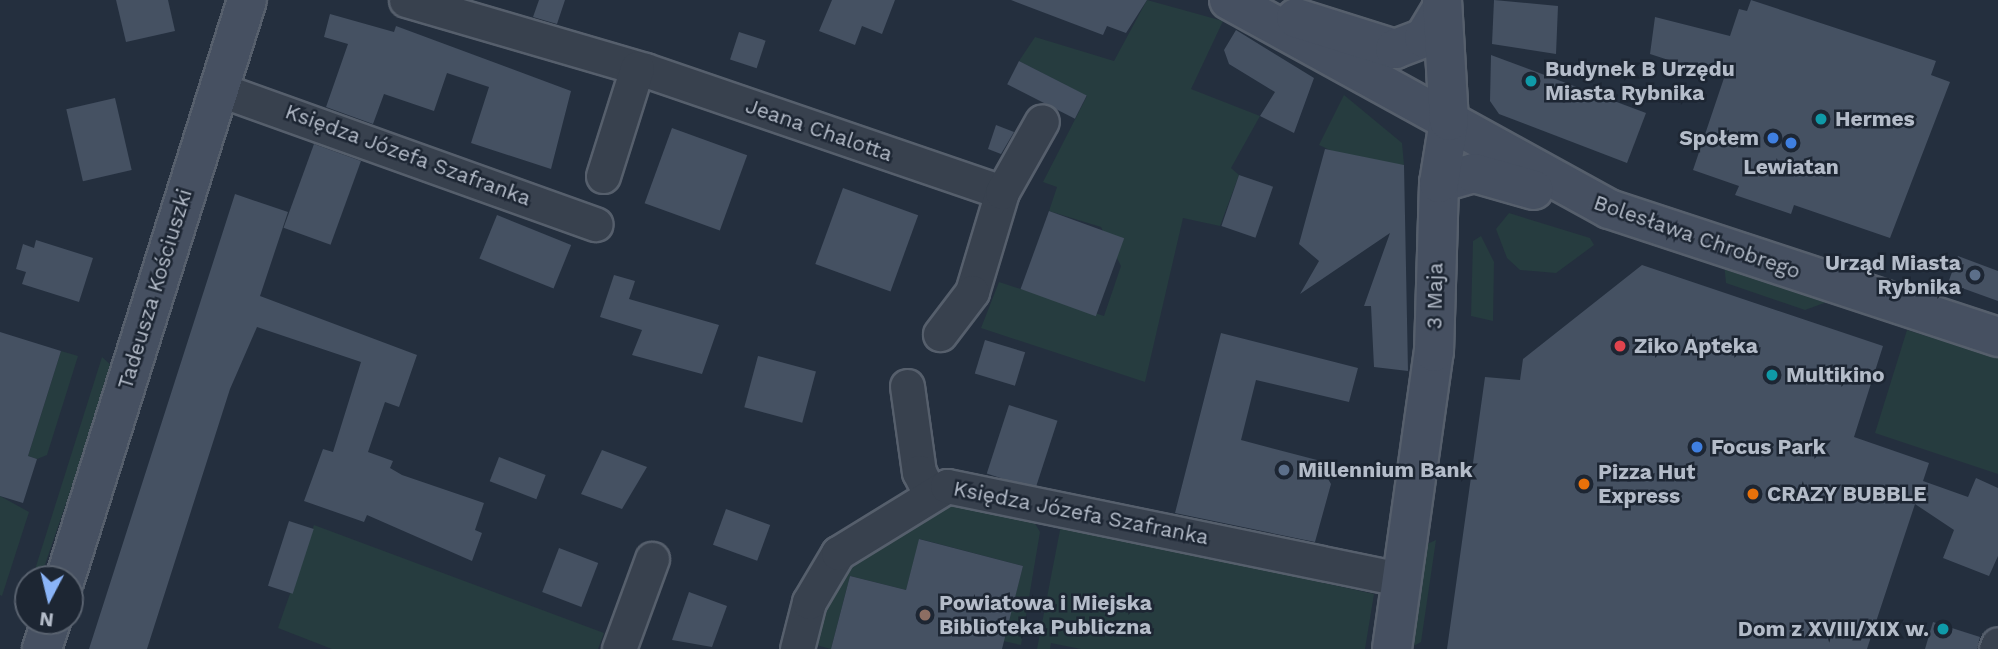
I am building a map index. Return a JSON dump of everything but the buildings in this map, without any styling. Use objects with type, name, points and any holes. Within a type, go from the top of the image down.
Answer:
[{"type":"street","name":"Tadeusza Kościuszki","points":[[69,565],[247,0]]},
{"type":"street","name":"Jeana Chalotta","points":[[406,0],[637,68],[1002,192]]},
{"type":"street","points":[[1230,0],[1395,49],[1424,38],[1442,4]]},
{"type":"street","name":"Bolesława Chrobrego","points":[[1230,0],[1390,92],[1449,121],[1585,198],[1998,337]]},
{"type":"street","name":"3 Maja","points":[[1392,649],[1432,377],[1439,183],[1449,121],[1450,51],[1442,4]]},
{"type":"street","points":[[603,176],[637,68]]},
{"type":"street","name":"Księdza Józefa Szafranka","points":[[219,89],[596,225]]},
{"type":"street","points":[[1390,92],[1428,130],[1439,183],[1474,173],[1585,198]]},
{"type":"street","points":[[940,334],[972,292],[1002,192],[1042,121]]},
{"type":"street","points":[[907,387],[919,472],[929,492]]},
{"type":"street","name":"Księdza Józefa Szafranka","points":[[797,649],[810,602],[838,553],[929,492],[967,487],[1401,585]]},
{"type":"street","points":[[619,649],[652,559]]},
{"type":"street","points":[[1996,649],[1998,644]]},
{"type":"green space","points":[[1147,0],[1223,21],[1191,89],[1260,116],[1231,168],[1239,175],[1220,226],[1183,218],[1145,382],[981,328],[999,282],[1104,316],[1121,266],[1101,227],[1049,211],[1057,187],[1043,182],[1087,96],[1019,61],[1035,37],[1114,61]]},
{"type":"green space","points":[[1344,95],[1402,143],[1404,165],[1347,158],[1319,145]]},
{"type":"green space","points":[[1509,213],[1590,238],[1594,245],[1556,273],[1520,270],[1507,258],[1496,229]]},
{"type":"green space","points":[[1481,236],[1494,262],[1493,321],[1471,316],[1473,241]]},
{"type":"green space","points":[[1724,263],[1829,297],[1827,302],[1805,310],[1726,283]]},
{"type":"green space","points":[[1907,330],[1998,358],[1998,474],[1875,433]]},
{"type":"green space","points":[[61,351],[78,356],[47,455],[37,459],[28,456]]},
{"type":"green space","points":[[102,357],[113,367],[45,565],[36,565]]},
{"type":"green space","points":[[0,496],[29,512],[2,596],[0,595]]},
{"type":"green space","points":[[963,503],[1033,520],[1040,532],[1021,645],[1003,641],[1023,566],[920,539],[906,590],[850,576],[831,649],[816,645],[831,591],[860,556],[935,508]]},
{"type":"green space","points":[[314,525],[604,633],[598,649],[332,649],[278,628]]},
{"type":"green space","points":[[1061,525],[1374,594],[1365,649],[1081,649],[1051,643],[1050,649],[1037,649]]},
{"type":"green space","points":[[1436,540],[1421,642],[1410,648],[1427,544]]},
{"type":"place","name":"Budynek B Urzędu Miasta Rybnika","points":[[1531,81]]},
{"type":"place","name":"Hermes","points":[[1821,119]]},
{"type":"place","name":"Społem","points":[[1773,138]]},
{"type":"place","name":"Lewiatan","points":[[1791,143]]},
{"type":"place","name":"Urząd Miasta Rybnika","points":[[1975,275]]},
{"type":"place","name":"Ziko Apteka","points":[[1620,346]]},
{"type":"place","name":"Multikino","points":[[1772,375]]},
{"type":"place","name":"Focus Park","points":[[1697,447]]},
{"type":"place","name":"Millennium Bank","points":[[1284,470]]},
{"type":"place","name":"Pizza Hut Express","points":[[1584,484]]},
{"type":"place","name":"CRAZY BUBBLE","points":[[1753,494]]},
{"type":"place","name":"Powiatowa i Miejska Biblioteka Publiczna","points":[[925,615]]},
{"type":"place","name":"Dom z XVIII/XIX w.","points":[[1943,629]]}]
